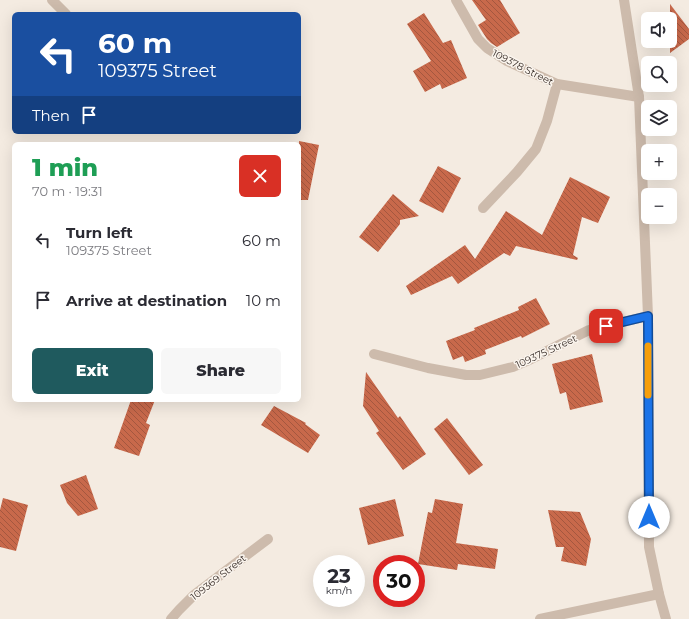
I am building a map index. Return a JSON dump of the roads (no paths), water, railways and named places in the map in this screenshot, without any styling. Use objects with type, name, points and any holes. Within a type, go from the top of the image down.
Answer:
[{"type":"street","points":[[52,0],[64,12]]},
{"type":"street","name":"109378 Street","points":[[456,0],[478,39],[486,48],[507,61],[556,84],[639,97]]},
{"type":"street","points":[[624,0],[639,97],[648,316],[649,547],[658,594],[666,619]]},
{"type":"street","points":[[483,208],[517,172],[536,149],[547,121],[556,84]]},
{"type":"street","name":"109375 Street","points":[[374,354],[458,374],[480,375],[513,367],[589,330],[648,316]]},
{"type":"street","name":"109369 Street","points":[[171,619],[194,596],[268,539]]},
{"type":"street","points":[[540,619],[658,594]]}]
